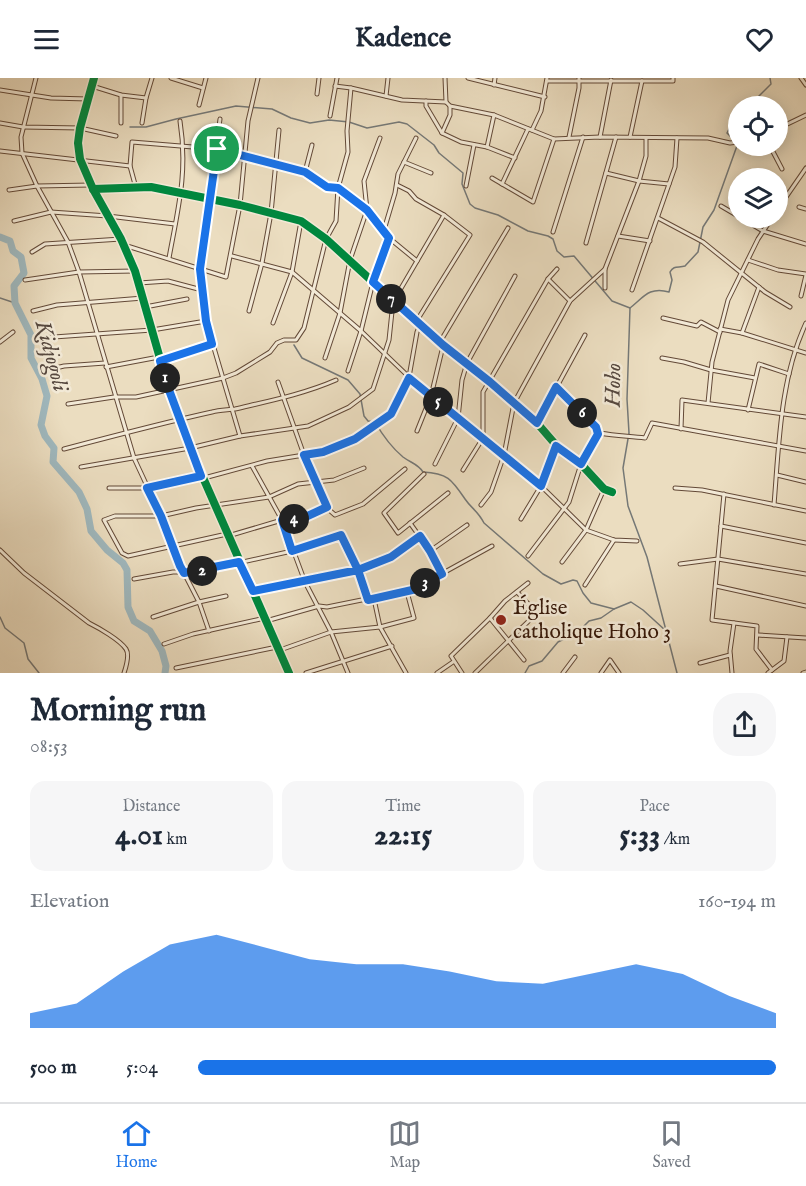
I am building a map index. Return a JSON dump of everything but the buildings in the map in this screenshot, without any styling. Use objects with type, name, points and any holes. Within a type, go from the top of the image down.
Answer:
[{"type":"street","points":[[36,78],[21,137],[22,153],[37,186],[68,242],[134,458],[199,602],[209,632]]},
{"type":"street","points":[[94,78],[80,128],[78,143],[80,159],[92,187],[124,244],[135,271],[179,420],[201,477],[289,673]]},
{"type":"street","points":[[142,123],[152,78]]},
{"type":"street","points":[[171,78],[203,88]]},
{"type":"street","points":[[199,105],[206,78]]},
{"type":"street","points":[[124,244],[226,277],[232,256],[240,205],[248,121],[258,78]]},
{"type":"street","points":[[317,94],[319,78]]},
{"type":"street","points":[[330,116],[337,78]]},
{"type":"street","points":[[386,96],[388,78]]},
{"type":"street","points":[[445,78],[446,102]]},
{"type":"street","points":[[468,78],[545,97]]},
{"type":"street","points":[[494,85],[495,78]]},
{"type":"street","points":[[502,184],[541,111],[547,79],[672,81],[673,78]]},
{"type":"street","points":[[801,78],[806,85]]},
{"type":"street","points":[[600,137],[611,79]]},
{"type":"street","points":[[569,137],[579,80]]},
{"type":"street","points":[[630,137],[642,81]]},
{"type":"street","points":[[92,86],[122,95],[146,98]]},
{"type":"street","points":[[335,87],[351,88],[402,100],[446,102],[450,106],[494,115],[554,139],[569,137],[708,138],[728,143]]},
{"type":"street","points":[[68,404],[114,396],[136,397],[223,378],[236,374],[270,352],[277,343],[284,339],[296,340],[304,328],[326,239],[336,221],[338,188],[348,152],[347,131],[351,88]]},
{"type":"street","points":[[0,90],[31,95],[88,99]]},
{"type":"street","points":[[121,123],[122,95]]},
{"type":"street","points":[[426,101],[426,106],[442,133],[461,142],[487,147],[515,158]]},
{"type":"street","points":[[442,133],[450,115],[450,106]]},
{"type":"street","points":[[487,147],[494,115]]},
{"type":"street","points":[[788,124],[806,116]]},
{"type":"street","points":[[220,119],[200,269],[206,321],[240,436]]},
{"type":"street","points":[[169,258],[182,192],[184,147],[180,121]]},
{"type":"street","points":[[0,123],[23,127],[80,128],[116,136]]},
{"type":"street","points":[[249,311],[262,263],[271,213],[279,130]]},
{"type":"street","points":[[553,232],[583,137]]},
{"type":"street","points":[[586,243],[615,137]]},
{"type":"street","points":[[325,358],[340,313],[350,260],[367,210],[364,181],[380,138]]},
{"type":"street","points":[[384,230],[398,174],[416,138]]},
{"type":"street","points":[[481,505],[491,492],[504,455],[514,403],[570,301],[604,269],[639,182],[646,156],[646,138]]},
{"type":"street","points":[[632,290],[675,167],[677,138]]},
{"type":"street","points":[[492,178],[533,202],[554,139]]},
{"type":"street","points":[[136,188],[130,166],[132,142],[217,149],[245,158],[276,164],[305,172],[327,187],[338,188],[367,210],[389,238],[417,261]]},
{"type":"street","points":[[305,172],[312,145]]},
{"type":"street","points":[[466,186],[474,145]]},
{"type":"street","points":[[0,151],[130,166]]},
{"type":"street","points":[[404,162],[431,173]]},
{"type":"street","points":[[788,194],[806,168]]},
{"type":"street","points":[[605,172],[639,182],[669,184]]},
{"type":"street","points":[[799,179],[806,181]]},
{"type":"street","points":[[109,488],[147,488],[252,466],[267,460],[323,452],[355,439],[391,414],[409,378],[418,324],[470,235],[444,215],[416,199],[409,191],[397,185]]},
{"type":"street","points":[[9,190],[37,186],[151,187],[240,205],[301,221],[326,239],[418,324],[537,423],[556,446],[581,464],[604,489],[612,492]]},
{"type":"street","points":[[721,206],[728,210]]},
{"type":"street","points":[[799,207],[806,209]]},
{"type":"street","points":[[14,221],[51,212],[175,224]]},
{"type":"street","points":[[81,467],[190,448],[240,436],[295,429],[308,426],[349,407],[373,389],[389,340],[393,302],[444,215]]},
{"type":"street","points":[[658,218],[703,242],[759,287],[790,307]]},
{"type":"street","points":[[273,323],[292,272],[301,221]]},
{"type":"street","points":[[417,431],[431,396],[441,344],[508,228]]},
{"type":"street","points":[[758,228],[806,244]]},
{"type":"street","points":[[708,403],[711,370],[728,300],[765,228]]},
{"type":"street","points":[[618,236],[650,241]]},
{"type":"street","points":[[348,371],[373,282],[389,238]]},
{"type":"street","points":[[32,252],[45,244],[121,239]]},
{"type":"street","points":[[232,256],[292,272],[361,331],[409,378],[541,486],[586,530],[614,540],[637,541]]},
{"type":"street","points":[[748,260],[778,270],[806,274],[801,296]]},
{"type":"street","points":[[463,470],[483,438],[483,392],[548,279],[557,269]]},
{"type":"street","points":[[604,269],[605,288]]},
{"type":"street","points":[[25,280],[79,272],[135,271]]},
{"type":"street","points":[[435,464],[458,418],[462,380],[467,363],[515,276]]},
{"type":"street","points":[[548,279],[570,301]]},
{"type":"street","points":[[139,283],[168,281],[202,290]]},
{"type":"street","points":[[742,333],[759,287]]},
{"type":"street","points":[[33,311],[87,302],[143,298]]},
{"type":"street","points":[[145,307],[187,299]]},
{"type":"street","points":[[663,318],[697,326],[701,322],[720,331],[742,333],[806,353]]},
{"type":"street","points":[[40,338],[152,330],[206,321]]},
{"type":"street","points":[[774,505],[789,374],[806,323]]},
{"type":"street","points":[[0,342],[13,332]]},
{"type":"street","points":[[537,423],[585,335]]},
{"type":"street","points":[[43,371],[64,366],[106,365],[160,359],[212,344]]},
{"type":"street","points":[[662,358],[755,378]]},
{"type":"street","points":[[748,410],[759,364],[789,374]]},
{"type":"street","points":[[64,449],[125,432],[282,398],[313,390],[336,380]]},
{"type":"street","points":[[278,382],[304,455],[327,507],[335,515],[363,504],[405,469]]},
{"type":"street","points":[[528,556],[569,502],[581,464],[598,434],[596,427],[556,387]]},
{"type":"street","points":[[681,429],[682,400],[806,417]]},
{"type":"street","points":[[598,434],[645,438],[652,423],[806,451]]},
{"type":"street","points":[[521,519],[541,486],[556,446]]},
{"type":"street","points":[[252,466],[282,520],[305,582],[319,606],[348,673]]},
{"type":"street","points":[[327,507],[301,519],[282,520],[228,535],[172,544],[128,556],[122,553],[104,520],[115,516],[161,516],[196,508],[215,507],[269,496],[298,484],[334,480],[364,468]]},
{"type":"street","points":[[424,474],[384,513],[398,533],[448,493]]},
{"type":"street","points":[[777,475],[806,482]]},
{"type":"street","points":[[675,488],[724,494],[806,511]]},
{"type":"street","points":[[562,562],[586,530],[604,489]]},
{"type":"street","points":[[724,494],[712,620],[757,626],[756,649],[770,672],[784,661],[788,637]]},
{"type":"street","points":[[410,523],[430,551],[442,574]]},
{"type":"street","points":[[430,551],[467,525]]},
{"type":"street","points":[[721,526],[806,543]]},
{"type":"street","points":[[134,579],[173,572],[184,573],[292,551],[341,535],[358,570],[368,600]]},
{"type":"street","points":[[253,591],[358,570],[391,557],[420,536]]},
{"type":"street","points":[[585,585],[614,540]]},
{"type":"street","points":[[164,644],[319,606],[327,607],[368,600],[421,588],[424,583],[492,546]]},
{"type":"street","points":[[0,550],[24,573],[126,648],[128,656],[124,673]]},
{"type":"street","points":[[680,564],[718,559],[806,574]]},
{"type":"street","points":[[462,673],[450,656],[505,601],[528,583]]},
{"type":"street","points":[[716,586],[806,606]]},
{"type":"street","points":[[176,668],[279,648],[331,632],[380,627],[414,618],[407,592]]},
{"type":"street","points":[[475,673],[537,613],[517,592]]},
{"type":"street","points":[[153,617],[226,596]]},
{"type":"street","points":[[374,598],[380,627],[406,673]]},
{"type":"street","points":[[490,618],[524,660]]},
{"type":"street","points":[[732,673],[730,655],[734,623]]},
{"type":"street","points":[[758,635],[806,639]]},
{"type":"street","points":[[306,673],[392,646]]},
{"type":"street","points":[[700,663],[730,655]]},
{"type":"street","points":[[563,673],[575,657]]},
{"type":"street","points":[[601,673],[610,660],[619,673]]},
{"type":"street","points":[[437,673],[453,662]]},
{"type":"waterway","name":"Hoho","points":[[759,96],[771,84],[770,78]]},
{"type":"waterway","points":[[130,127],[146,127],[236,106],[272,109],[291,118],[310,123],[329,120],[349,122],[367,128],[399,122],[407,124],[434,145],[439,153],[463,173],[462,184],[470,204],[475,208],[498,215],[528,231],[553,239],[557,251],[564,257],[574,256],[612,301],[630,308]]},
{"type":"waterway","name":"Hoho","points":[[677,673],[647,557],[628,506],[623,468],[629,433],[627,399],[630,308],[651,292],[669,292],[672,280],[670,272],[675,268],[685,266],[698,252],[703,227],[714,210],[733,156]]},
{"type":"waterway","name":"Kidjogoli","points":[[0,237],[10,241],[13,251],[21,257],[24,273],[14,286],[15,303],[31,335],[31,358],[42,379],[47,396],[41,425],[45,436],[54,448],[53,462],[79,492],[87,509],[91,531],[107,550],[123,563],[127,570],[128,607],[134,621],[150,631],[162,651],[166,666],[165,673]]},
{"type":"waterway","points":[[0,298],[15,303]]},
{"type":"waterway","points":[[294,345],[302,358],[348,380],[360,394],[364,416],[368,421],[375,422],[384,437],[403,457],[423,472],[438,474],[448,479],[484,523],[543,574],[561,584],[577,581],[591,603],[614,609]]},
{"type":"waterway","points":[[525,673],[529,666],[542,661],[558,642],[578,632],[589,621],[601,618],[614,609],[631,602],[665,630]]},
{"type":"waterway","points":[[0,617],[5,628],[24,643],[28,659],[39,673]]},
{"type":"cycle path","points":[[94,78],[80,128],[78,143],[80,159],[135,271],[169,390],[190,448],[289,673]]},
{"type":"cycle path","points":[[93,189],[151,187],[240,205],[301,221],[326,239],[443,346],[491,382],[537,423],[556,445],[581,464],[604,489],[612,492]]},
{"type":"place","name":"Église catholique Hoho 3","points":[[501,620]]},
{"type":"route","points":[[217,149],[200,269],[206,321],[212,344],[160,361],[201,476],[147,488],[161,516],[180,566],[184,573],[239,562],[253,591],[358,570],[368,600],[421,588],[424,583],[442,574],[420,536],[391,557],[358,570],[341,535],[292,551],[282,520],[301,519],[327,507],[304,455],[323,452],[355,439],[391,414],[409,378],[541,486],[556,446],[581,464],[598,434],[596,427],[556,387],[537,423],[393,302],[373,282],[389,238],[367,210],[338,188],[327,187],[305,172],[217,149]]}]
